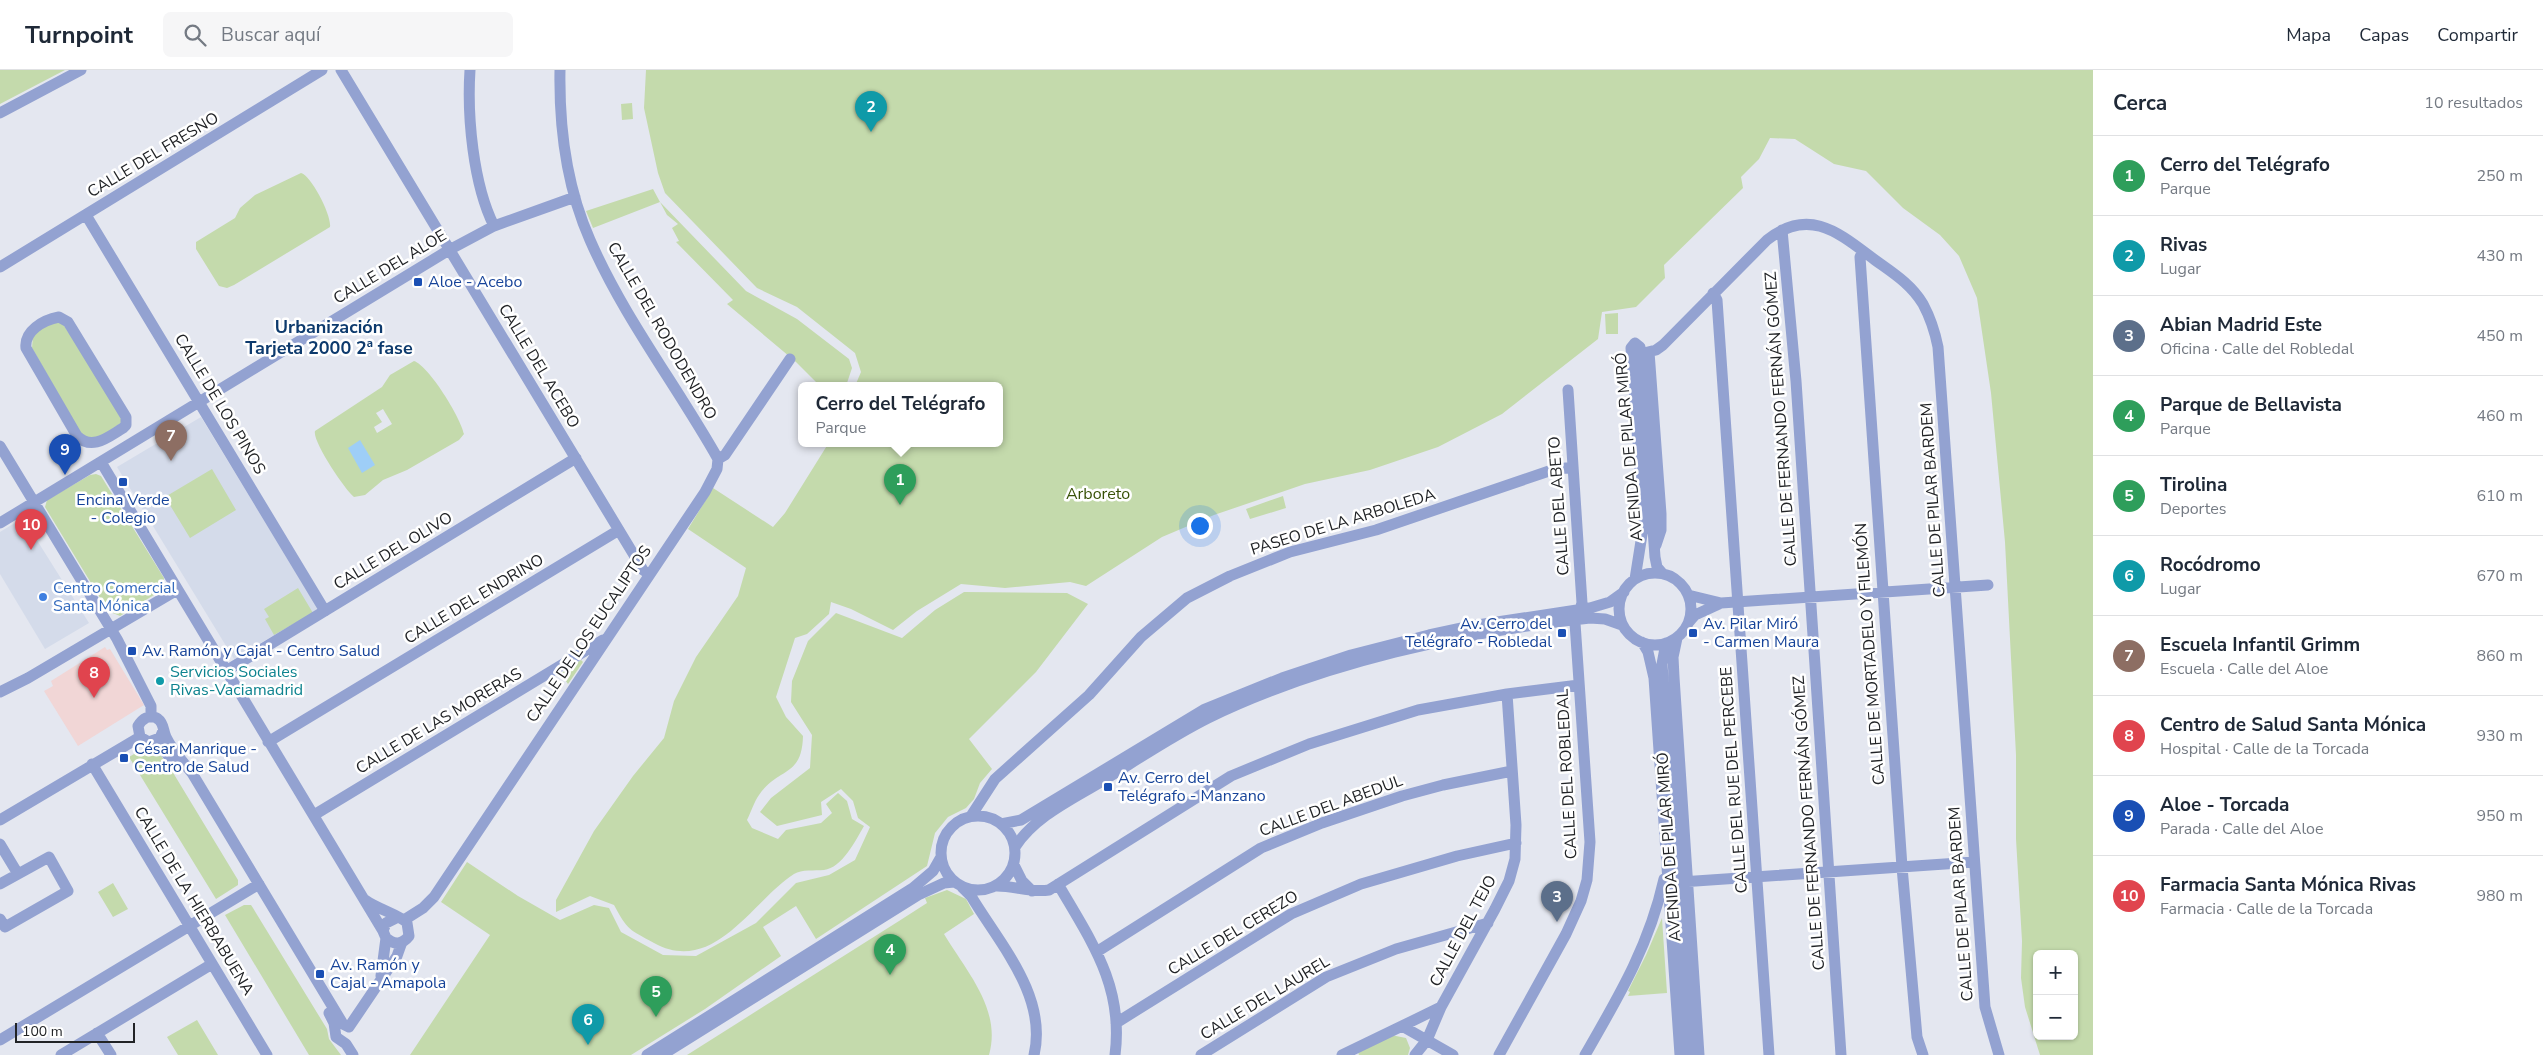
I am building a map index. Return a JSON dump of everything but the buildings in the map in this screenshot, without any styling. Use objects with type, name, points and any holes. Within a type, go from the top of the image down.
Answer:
[{"type":"street","points":[[0,113],[81,70]]},
{"type":"street","name":"CALLE DEL FRESNO","points":[[0,267],[322,70]]},
{"type":"street","name":"CALLE DEL ACEBO","points":[[341,70],[643,570],[650,574]]},
{"type":"street","points":[[470,70],[472,130],[478,178],[494,226]]},
{"type":"street","name":"CALLE DEL RODODENDRO","points":[[560,70],[563,138],[575,197],[590,241],[625,305],[718,459]]},
{"type":"street","name":"CALLE DEL ALOE","points":[[0,523],[449,250],[494,226],[575,197]]},
{"type":"street","name":"CALLE DE LOS PINOS","points":[[86,215],[325,611]]},
{"type":"street","name":"CALLE DE PILAR BARDEM","points":[[1645,353],[1663,345],[1767,240],[1782,230],[1804,225],[1830,228],[1904,280],[1923,305],[1934,331],[1938,347],[1985,1008],[1999,1055]]},
{"type":"street","name":"CALLE DE FERNANDO FERNÁN GÓMEZ","points":[[1782,230],[1796,380],[1841,1055]]},
{"type":"street","name":"CALLE DE MORTADELO Y FILEMÓN","points":[[1864,251],[1860,257],[1902,867],[1917,1037],[1923,1055]]},
{"type":"street","name":"CALLE DEL RUE DEL PERCEBE","points":[[1713,293],[1717,300],[1770,1055]]},
{"type":"street","points":[[58,317],[68,322],[123,409],[126,422],[123,428],[96,443],[88,443],[77,436],[26,348],[26,338],[35,328],[51,318],[58,317]]},
{"type":"street","name":"AVENIDA DE PILAR MIRÓ","points":[[1635,579],[1644,522],[1632,345],[1638,345],[1645,353],[1654,548],[1657,567],[1663,574]]},
{"type":"street","name":"CALLE DE LOS EUCALIPTOS","points":[[401,918],[423,908],[434,897],[704,492],[716,469],[718,459],[725,455],[790,359]]},
{"type":"street","name":"CALLE DEL ABETO","points":[[1568,390],[1582,608]]},
{"type":"street","points":[[0,446],[110,628],[147,697],[151,706],[151,717]]},
{"type":"street","name":"CALLE DEL OLIVO","points":[[226,671],[576,458]]},
{"type":"street","points":[[101,462],[268,742],[314,815],[384,935],[390,942],[402,942]]},
{"type":"street","name":"PASEO DE LA ARBOLEDA","points":[[972,816],[989,786],[1090,695],[1141,637],[1187,598],[1230,576],[1290,552],[1376,530],[1552,470],[1573,467]]},
{"type":"street","name":"CALLE DEL ENDRINO","points":[[268,742],[619,530]]},
{"type":"street","points":[[647,1055],[913,888],[933,871],[940,857],[942,843],[948,831],[958,821],[972,816],[996,821],[1021,820],[1205,709],[1282,678],[1351,655],[1429,634],[1599,606],[1624,592],[1635,579],[1649,574],[1663,574],[1676,579],[1688,595],[1691,606],[1689,622]]},
{"type":"street","points":[[1688,595],[1721,603],[1988,586]]},
{"type":"street","points":[[0,692],[41,671],[110,628],[177,590]]},
{"type":"street","points":[[1622,625],[1619,610],[1624,592]]},
{"type":"street","points":[[1015,848],[1035,824],[1177,734],[1285,686],[1393,653],[1473,635],[1576,620],[1606,619],[1622,625],[1630,634],[1642,642],[1654,645],[1671,641],[1695,615],[1721,603]]},
{"type":"street","points":[[1576,620],[1582,608]]},
{"type":"street","name":"CALLE DEL ROBLEDAL","points":[[1499,1055],[1566,934],[1581,901],[1586,880],[1590,842],[1576,620]]},
{"type":"street","name":"CALLE DE LAS MORERAS","points":[[314,815],[606,638]]},
{"type":"street","name":"AVENIDA DE PILAR MIRÓ","points":[[1671,641],[1662,671],[1699,1055]]},
{"type":"street","name":"AVENIDA DE PILAR MIRÓ","points":[[1642,642],[1648,652],[1654,678],[1680,1055]]},
{"type":"street","points":[[580,653],[589,656],[591,660]]},
{"type":"street","points":[[662,1055],[918,894],[944,883],[958,885],[975,891],[997,886],[1009,886],[1032,892],[1049,890],[1231,776],[1309,744],[1418,710],[1507,694],[1579,684]]},
{"type":"street","name":"CALLE DEL TEJO","points":[[1415,1055],[1427,1040],[1442,1007],[1488,923],[1509,881],[1515,859],[1516,843],[1507,694]]},
{"type":"street","points":[[256,886],[186,776],[159,745],[146,741],[140,736],[138,730],[140,723],[145,718],[151,717],[159,720],[163,731],[256,886],[330,1016],[359,1055]]},
{"type":"street","points":[[153,742],[160,738],[163,731]]},
{"type":"street","points":[[0,820],[140,736]]},
{"type":"street","name":"CALLE DE LA HIERBABUENA","points":[[92,764],[267,1055]]},
{"type":"street","name":"CALLE DEL ABEDUL","points":[[1098,951],[1261,848],[1322,823],[1402,796],[1443,784],[1512,771]]},
{"type":"street","points":[[989,786],[987,805],[996,821],[1011,835],[1015,848],[1014,865],[1022,881],[1032,892]]},
{"type":"street","name":"CALLE DEL CEREZO","points":[[1116,1023],[1291,914],[1361,884],[1457,856],[1516,843]]},
{"type":"street","points":[[0,844],[18,874]]},
{"type":"street","points":[[0,884],[49,857],[68,891],[5,927],[0,918]]},
{"type":"street","points":[[940,857],[943,866],[958,885],[971,896],[1020,973],[1028,992],[1036,1030],[1034,1055]]},
{"type":"street","points":[[1683,882],[1974,862]]},
{"type":"street","points":[[997,886],[1004,880],[1014,865]]},
{"type":"street","points":[[1585,1055],[1616,1002],[1649,936],[1667,865]]},
{"type":"street","name":"AVENIDA DE PILAR MIRÓ","points":[[1683,882],[1689,1055]]},
{"type":"street","points":[[1058,884],[1098,951],[1111,987],[1116,1023],[1115,1055]]},
{"type":"street","points":[[0,1040],[256,886]]},
{"type":"street","points":[[343,1031],[397,956],[402,942],[410,932],[401,918],[383,911],[362,897]]},
{"type":"street","points":[[381,978],[384,935],[389,919],[401,918]]},
{"type":"street","name":"CALLE DEL LAUREL","points":[[1201,1055],[1326,977],[1403,946],[1488,923]]},
{"type":"street","points":[[61,1055],[212,964]]},
{"type":"street","points":[[1344,1054],[1442,1007]]},
{"type":"street","points":[[1402,1026],[1454,1055]]},
{"type":"street","points":[[343,1031],[353,1055]]},
{"type":"street","points":[[98,1033],[111,1055]]},
{"type":"shaded area","points":[[201,417],[318,609],[234,659],[117,467]]},
{"type":"shaded area","name":"Centro Comercial Santa Mónica","points":[[23,518],[89,623],[45,649],[0,574],[0,532]]},
{"type":"shaded area","points":[[105,647],[107,650],[110,649],[144,705],[78,746],[44,691],[53,686],[51,681]]},
{"type":"green space","points":[[0,70],[65,70],[0,104]]},
{"type":"green space","name":"Arboreto","points":[[646,70],[2093,70],[2093,1055],[2040,1055],[2035,1040],[2078,1040],[2078,950],[2033,950],[2033,1033],[2025,1007],[2021,978],[2022,941],[2016,839],[2016,755],[2005,542],[1991,393],[1977,298],[1959,256],[1940,235],[1903,208],[1866,171],[1834,164],[1795,139],[1770,138],[1759,159],[1741,177],[1743,188],[1664,265],[1665,278],[1636,307],[1602,312],[1598,339],[1502,414],[1438,447],[1370,470],[1305,484],[1214,515],[1162,537],[1086,586],[1070,582],[1005,588],[961,584],[917,611],[893,630],[851,609],[831,602],[829,614],[807,634],[795,638],[776,697],[786,717],[803,736],[802,749],[794,766],[766,786],[757,798],[747,820],[752,828],[778,839],[786,830],[821,823],[832,813],[826,804],[838,793],[847,801],[852,819],[864,826],[853,846],[842,859],[831,868],[797,872],[778,886],[731,931],[714,943],[695,950],[676,951],[654,943],[626,925],[614,905],[590,896],[556,912],[556,900],[594,831],[633,776],[664,738],[674,701],[696,657],[738,596],[746,568],[688,529],[713,488],[773,527],[785,513],[826,447],[1003,447],[1003,382],[857,382],[861,372],[855,353],[797,307],[757,288],[665,193],[658,173],[644,108]]},
{"type":"green space","points":[[632,103],[633,119],[622,120],[621,104]]},
{"type":"green space","points":[[301,173],[310,181],[320,197],[328,214],[330,227],[234,285],[227,288],[219,286],[196,249],[196,242],[235,218],[240,208],[255,195]]},
{"type":"green space","points":[[653,189],[660,202],[593,228],[586,211]]},
{"type":"green space","points":[[660,202],[746,291],[797,319],[849,359],[852,368],[847,382],[816,382],[796,362],[727,304],[733,300],[676,242],[679,241],[672,228],[678,224],[667,215]]},
{"type":"green space","points":[[1618,313],[1618,334],[1606,334],[1605,314]]},
{"type":"green space","points":[[61,321],[121,412],[121,423],[97,439],[84,439],[32,348],[33,335],[49,323]]},
{"type":"green space","points":[[414,361],[420,365],[436,382],[462,426],[464,434],[459,440],[407,470],[383,480],[365,495],[354,497],[337,476],[324,454],[315,436],[315,431],[382,387],[390,375]],"holes":[[[383,409],[392,424],[377,433],[374,427],[382,422],[376,413]]]},
{"type":"green space","points":[[212,469],[236,510],[190,538],[165,497]]},
{"type":"green space","points":[[96,474],[101,476],[164,578],[162,590],[120,616],[108,611],[45,507],[47,500],[90,475]]},
{"type":"green space","points":[[1283,496],[1286,508],[1250,519],[1246,509]]},
{"type":"green space","points":[[298,588],[313,613],[274,635],[265,619],[269,617],[264,609]]},
{"type":"green space","points":[[964,592],[1067,593],[1088,604],[1036,672],[969,739],[992,769],[980,783],[974,799],[966,808],[948,817],[935,833],[927,866],[816,939],[796,906],[763,927],[781,956],[705,1009],[631,1055],[410,1055],[490,935],[441,902],[467,862],[518,896],[560,920],[594,905],[609,908],[621,932],[663,955],[696,956],[756,923],[796,883],[829,875],[855,860],[870,827],[858,818],[853,801],[841,789],[821,802],[822,815],[777,826],[760,812],[771,798],[810,768],[812,735],[791,702],[792,681],[808,641],[836,613],[902,638],[935,610]]},
{"type":"green space","points":[[581,660],[583,662],[568,684],[563,677],[557,676]]},
{"type":"green space","points":[[139,751],[158,752],[169,766],[238,880],[238,885],[216,899],[129,757]]},
{"type":"green space","points":[[113,883],[128,909],[113,917],[98,892]]},
{"type":"green space","points":[[947,890],[966,899],[974,914],[944,934],[980,991],[986,1006],[991,1022],[992,1038],[989,1055],[687,1055],[927,903],[925,898]]},
{"type":"green space","points":[[244,905],[251,905],[253,908],[327,1029],[329,1039],[341,1055],[309,1055],[225,915]]},
{"type":"green space","points":[[1662,918],[1667,993],[1628,996],[1630,992],[1628,991]]},
{"type":"green space","points":[[197,1020],[218,1055],[178,1055],[167,1037]]},
{"type":"green space","points":[[1391,1035],[1406,1038],[1410,1048],[1408,1055],[1359,1055],[1358,1052]]},
{"type":"water","points":[[360,440],[375,465],[362,473],[348,448]]},
{"type":"place","name":"Rivas","points":[[871,132]]},
{"type":"place","name":"Aloe - Acebo","points":[[418,282]]},
{"type":"place","name":"Escuela Infantil Grimm","points":[[171,461]]},
{"type":"place","name":"Aloe - Torcada","points":[[65,475]]},
{"type":"place","name":"Encina Verde - Colegio","points":[[123,482]]},
{"type":"place","name":"Cerro del Telégrafo","points":[[900,505]]},
{"type":"place","name":"Farmacia Santa Mónica Rivas","points":[[31,550]]},
{"type":"place","name":"Centro Comercial Santa Mónica","points":[[43,597]]},
{"type":"place","name":"Av. Cerro del Telégrafo - Robledal","points":[[1562,633]]},
{"type":"place","name":"Av. Pilar Miró - Carmen Maura","points":[[1693,633]]},
{"type":"place","name":"Av. Ramón y Cajal - Centro Salud","points":[[132,651]]},
{"type":"place","name":"Servicios Sociales Rivas-Vaciamadrid","points":[[160,681]]},
{"type":"place","name":"Centro de Salud Santa Mónica","points":[[94,698]]},
{"type":"place","name":"César Manrique - Centro de Salud","points":[[124,758]]},
{"type":"place","name":"Av. Cerro del Telégrafo - Manzano","points":[[1108,787]]},
{"type":"place","name":"Abian Madrid Este","points":[[1557,922]]},
{"type":"place","name":"Av. Ramón y Cajal - Amapola","points":[[320,974]]},
{"type":"place","name":"Parque de Bellavista","points":[[890,975]]},
{"type":"place","name":"Tirolina","points":[[656,1017]]},
{"type":"place","name":"Rocódromo","points":[[588,1045]]},
{"type":"district","name":"Urbanización Tarjeta 2000 2ª fase","points":[[329,337]]}]
